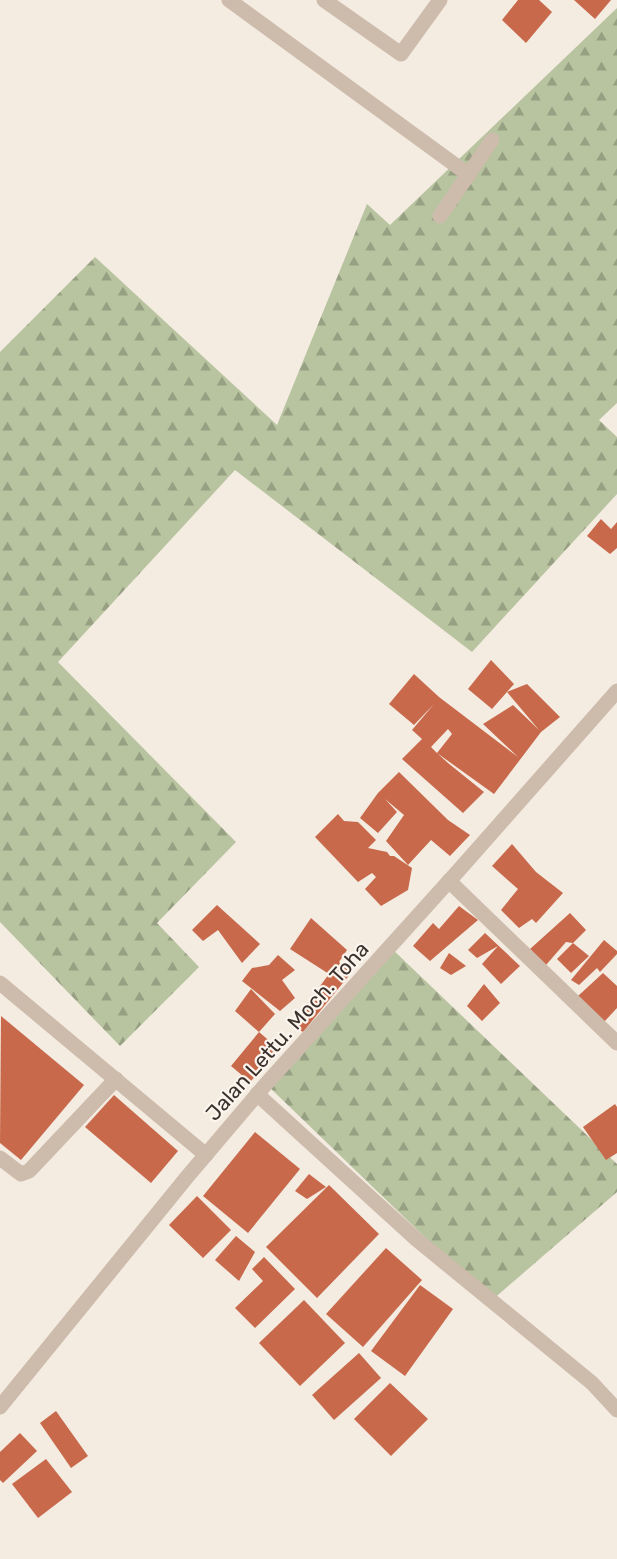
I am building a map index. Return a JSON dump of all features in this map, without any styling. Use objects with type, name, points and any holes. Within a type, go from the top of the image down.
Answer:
[{"type":"street","points":[[229,0],[469,175]]},
{"type":"street","points":[[324,0],[401,54],[440,0]]},
{"type":"street","points":[[440,216],[492,140]]},
{"type":"street","name":"Jalan Lettu. Moch. Toha","points":[[0,1407],[258,1094],[617,691]]},
{"type":"street","points":[[449,881],[617,1043]]},
{"type":"street","points":[[0,983],[206,1155]]},
{"type":"street","points":[[0,1158],[21,1174],[29,1171],[116,1079]]},
{"type":"street","points":[[258,1094],[416,1239],[592,1383],[616,1407]]},
{"type":"green space","points":[[617,8],[617,403],[599,420],[617,437],[617,494],[472,652],[235,470],[58,662],[236,842],[157,923],[199,967],[120,1046],[0,922],[0,352],[95,257],[277,425],[367,204],[390,225]]},
{"type":"green space","points":[[390,947],[617,1164],[617,1192],[491,1301],[266,1084]]},
{"type":"building","points":[[518,0],[539,0],[552,12],[526,43],[502,20]]},
{"type":"building","points":[[574,0],[611,0],[595,19]]},
{"type":"building","points":[[601,519],[611,529],[617,522],[617,548],[610,554],[587,536]]},
{"type":"building","points":[[491,660],[514,684],[492,709],[468,689]]},
{"type":"building","points":[[414,674],[439,697],[518,757],[483,724],[513,705],[539,730],[507,692],[527,684],[560,717],[541,732],[494,794],[437,753],[484,792],[463,813],[402,759],[422,739],[412,730],[434,704],[414,725],[389,704]],"holes":[[[448,729],[452,734],[437,753],[431,747]]]},
{"type":"building","points":[[399,772],[448,820],[470,835],[450,856],[431,840],[408,865],[386,841],[404,815],[385,799],[397,812],[378,833],[360,818],[378,793]]},
{"type":"building","points":[[338,814],[344,821],[358,822],[376,840],[368,848],[387,852],[412,868],[408,890],[381,906],[365,889],[376,877],[372,873],[358,882],[315,837]]},
{"type":"building","points":[[512,844],[536,872],[563,893],[536,923],[532,919],[519,928],[501,910],[518,889],[492,866]]},
{"type":"building","points":[[217,905],[260,944],[242,963],[218,930],[203,941],[192,930]]},
{"type":"building","points":[[459,906],[478,920],[430,961],[413,946],[433,923],[439,929]]},
{"type":"building","points":[[570,913],[586,930],[573,943],[566,942],[546,965],[530,949]]},
{"type":"building","points":[[311,918],[347,950],[339,962],[351,973],[303,1032],[292,1024],[329,974],[290,949]]},
{"type":"building","points":[[485,933],[520,966],[501,984],[482,964],[498,946],[477,958],[468,950]]},
{"type":"building","points":[[604,940],[617,951],[617,954],[600,972],[597,968],[579,985],[571,980]]},
{"type":"building","points":[[573,943],[589,956],[571,973],[557,959]]},
{"type":"building","points":[[449,953],[466,966],[451,975],[440,968]]},
{"type":"building","points":[[278,955],[295,970],[282,980],[295,998],[280,1011],[242,981],[252,968],[269,965]]},
{"type":"building","points":[[603,973],[617,986],[617,1008],[604,1022],[578,996]]},
{"type":"building","points":[[484,984],[500,1003],[482,1021],[467,1006]]},
{"type":"building","points":[[251,989],[275,1014],[259,1032],[235,1011]]},
{"type":"building","points":[[1,1016],[84,1085],[21,1160],[0,1143]]},
{"type":"building","points":[[259,1032],[280,1050],[250,1082],[231,1066]]},
{"type":"building","points":[[114,1095],[178,1151],[151,1183],[85,1127]]},
{"type":"building","points":[[615,1104],[617,1107],[617,1153],[606,1160],[583,1127]]},
{"type":"building","points":[[255,1132],[300,1169],[248,1233],[203,1196]]},
{"type":"building","points":[[309,1174],[326,1187],[307,1199],[295,1191]]},
{"type":"building","points":[[329,1185],[379,1234],[317,1298],[266,1247]]},
{"type":"building","points":[[197,1196],[231,1230],[203,1258],[169,1225]]},
{"type":"building","points":[[236,1236],[255,1252],[239,1281],[215,1260]]},
{"type":"building","points":[[386,1248],[422,1280],[363,1347],[326,1314]]},
{"type":"building","points":[[264,1257],[295,1289],[255,1328],[235,1308],[263,1281],[252,1269]]},
{"type":"building","points":[[420,1285],[453,1309],[405,1376],[371,1351]]},
{"type":"building","points":[[304,1300],[345,1343],[300,1386],[259,1343]]},
{"type":"building","points":[[359,1353],[381,1378],[334,1420],[312,1395]]},
{"type":"building","points":[[390,1383],[428,1419],[391,1456],[354,1419]]},
{"type":"building","points":[[56,1411],[88,1456],[71,1468],[40,1423]]},
{"type":"building","points":[[20,1433],[37,1451],[3,1483],[0,1480],[0,1452]]},
{"type":"building","points":[[46,1459],[72,1492],[38,1518],[12,1484]]}]
